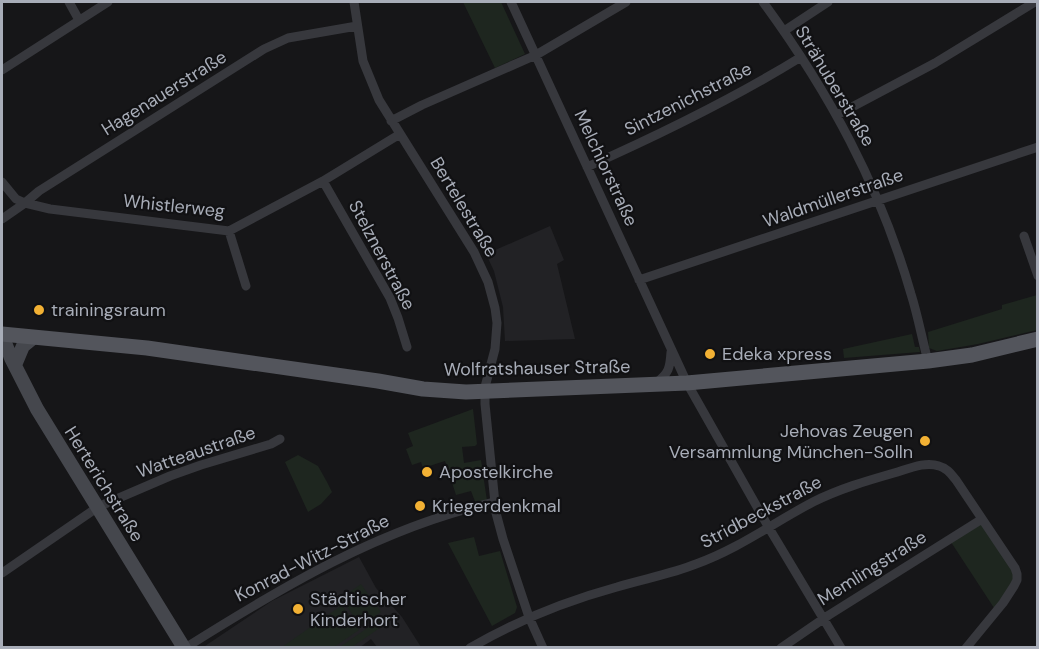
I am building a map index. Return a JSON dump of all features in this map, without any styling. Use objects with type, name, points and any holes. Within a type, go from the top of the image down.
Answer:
[{"type":"main road","name":"Wolfratshauser Straße","points":[[2,334],[147,348],[423,389],[466,392],[654,385],[928,361],[972,355],[1038,339]]},
{"type":"main road","name":"Herterichstraße","points":[[2,334],[37,409],[185,648]]},
{"type":"main road","points":[[15,365],[23,346],[34,337]]},
{"type":"street","points":[[69,2],[79,20]]},
{"type":"street","points":[[2,70],[108,2]]},
{"type":"street","name":"Bertelestraße","points":[[354,2],[360,50],[379,100],[474,252],[488,282],[495,308],[497,336],[485,392],[498,523],[529,617],[543,648]]},
{"type":"street","name":"Melchiorstraße","points":[[511,2],[687,382],[769,528],[841,648]]},
{"type":"street","points":[[391,121],[536,55],[626,2]]},
{"type":"street","name":"Strähuberstraße","points":[[763,2],[837,115],[860,159],[894,242],[911,293],[928,361]]},
{"type":"street","points":[[784,31],[828,2]]},
{"type":"street","points":[[837,115],[935,63],[1035,2]]},
{"type":"street","name":"Hagenauerstraße","points":[[2,219],[39,191],[275,44],[288,38],[357,26]]},
{"type":"street","name":"Sintzenichstraße","points":[[587,167],[712,108],[801,57]]},
{"type":"street","name":"Whistlerweg","points":[[25,203],[229,231],[323,181],[400,134]]},
{"type":"street","name":"Waldmüllerstraße","points":[[639,280],[1038,147]]},
{"type":"street","name":"Stelznerstraße","points":[[323,181],[390,298],[407,347]]},
{"type":"street","points":[[2,182],[16,199],[25,203]]},
{"type":"street","points":[[229,231],[246,286]]},
{"type":"street","points":[[1024,236],[1038,276]]},
{"type":"street","points":[[654,385],[668,373],[671,349]]},
{"type":"street","name":"Watteaustraße","points":[[2,573],[98,507],[170,476],[271,444],[280,439]]},
{"type":"street","name":"Stridbeckstraße","points":[[470,648],[529,617],[615,587],[696,564],[734,548],[811,503],[843,488],[916,466],[932,464],[941,466],[950,472],[1017,574],[1017,580],[1003,603],[966,648]]},
{"type":"street","name":"Konrad-Witz-Straße","points":[[185,648],[261,600],[363,547],[408,528],[475,506],[495,502]]},
{"type":"street","name":"Memlingstraße","points":[[781,648],[824,618],[982,519]]},
{"type":"shaded area","points":[[463,2],[501,2],[525,54],[495,68]]},
{"type":"shaded area","points":[[550,226],[564,260],[557,264],[575,339],[505,341],[503,307],[494,271],[486,254]]},
{"type":"shaded area","points":[[1037,295],[1037,330],[937,351],[929,348],[928,332],[1002,309],[1002,305]]},
{"type":"shaded area","points":[[912,334],[915,347],[919,347],[920,352],[844,358],[843,349]]},
{"type":"shaded area","points":[[473,409],[477,444],[462,447],[464,463],[481,460],[487,501],[476,504],[471,491],[456,495],[445,461],[423,468],[421,462],[412,465],[406,449],[413,446],[408,433]]},
{"type":"shaded area","points":[[298,455],[318,466],[332,492],[321,504],[308,512],[285,462]]},
{"type":"shaded area","points":[[982,519],[1017,574],[996,611],[949,539]]},
{"type":"shaded area","points":[[474,537],[479,556],[500,551],[517,607],[515,613],[492,626],[448,543]]},
{"type":"shaded area","points":[[359,557],[376,588],[402,617],[421,647],[377,647],[371,639],[359,648],[202,648],[272,601]]},
{"type":"shaded area","points":[[361,584],[381,612],[360,626],[341,598]]},
{"type":"shaded area","points":[[342,605],[359,630],[334,647],[282,647]]},
{"type":"shaded area","points":[[386,615],[390,621],[352,647],[340,647]]},
{"type":"place","name":"trainingsraum","points":[[39,310]]},
{"type":"place","name":"Edeka xpress","points":[[710,354]]},
{"type":"place","name":"Jehovas Zeugen Versammlung München-Solln","points":[[925,441]]},
{"type":"place","name":"Apostelkirche","points":[[427,472]]},
{"type":"place","name":"Kriegerdenkmal","points":[[420,506]]},
{"type":"place","name":"Städtischer Kinderhort","points":[[298,609]]}]
